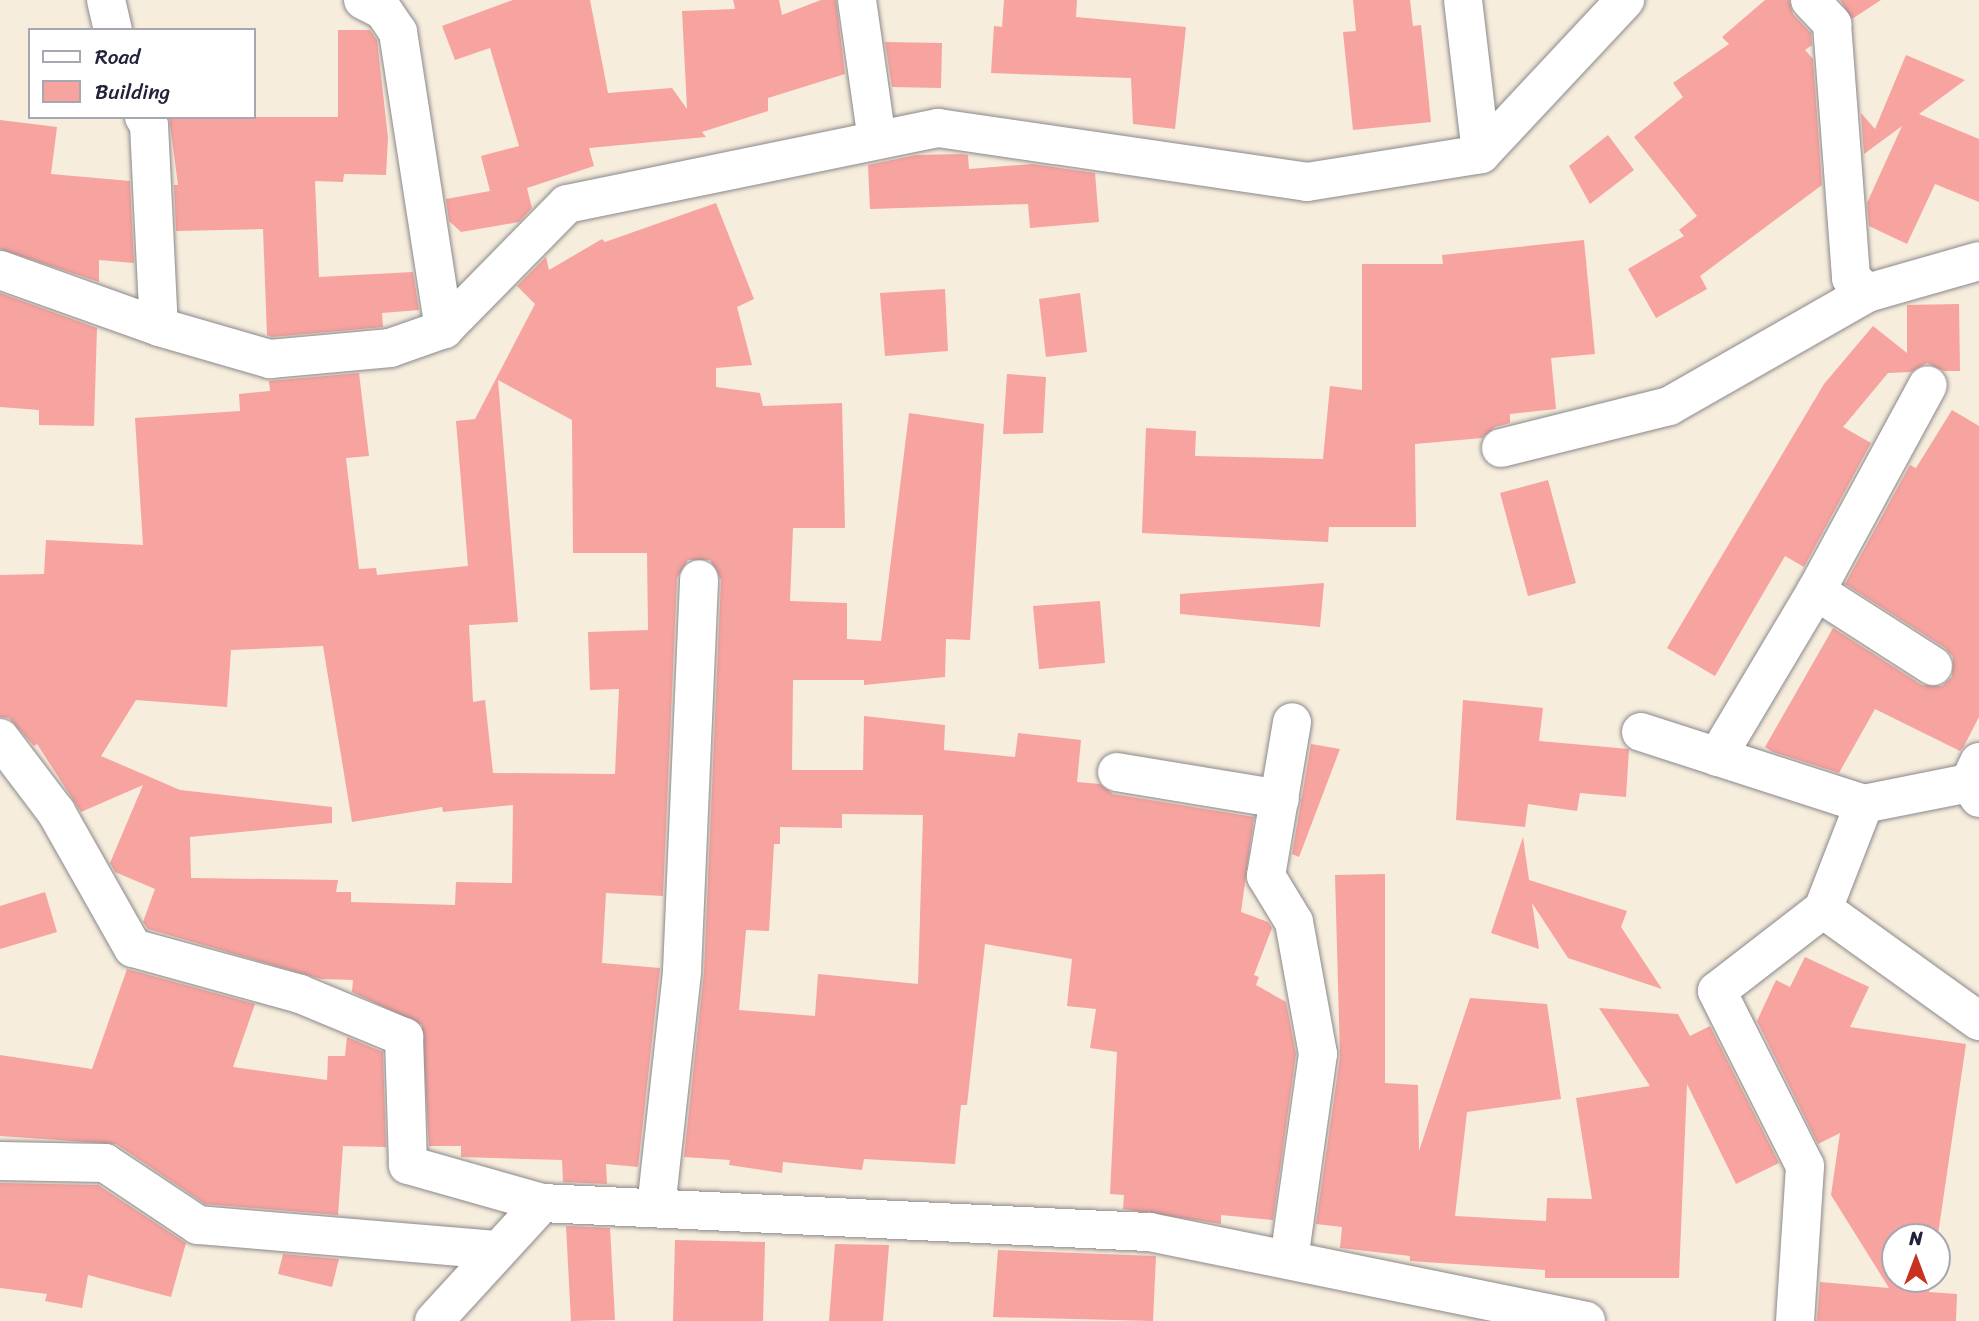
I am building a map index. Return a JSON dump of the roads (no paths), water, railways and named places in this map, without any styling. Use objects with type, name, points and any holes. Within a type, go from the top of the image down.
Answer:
[{"type":"street","points":[[106,0],[113,28]]},
{"type":"street","points":[[363,0],[383,10],[398,32],[444,329]]},
{"type":"street","points":[[857,0],[877,141]]},
{"type":"street","points":[[1463,0],[1481,154]]},
{"type":"street","points":[[0,270],[159,327],[270,359],[390,348],[444,329],[568,204],[938,128],[1307,182],[1481,154],[1625,0]]},
{"type":"street","points":[[1810,0],[1832,24],[1851,278],[1867,293]]},
{"type":"street","points":[[145,119],[149,125],[159,327]]},
{"type":"street","points":[[1502,448],[1669,406],[1867,293],[1979,261]]},
{"type":"street","points":[[1717,757],[1816,591],[1928,384]]},
{"type":"street","points":[[656,1208],[682,971],[699,579]]},
{"type":"street","points":[[1816,591],[1933,666]]},
{"type":"street","points":[[1289,1260],[1318,1054],[1294,922],[1266,876],[1292,722]]},
{"type":"street","points":[[1641,732],[1864,804],[1976,781]]},
{"type":"street","points":[[0,738],[56,812],[133,948],[300,994],[404,1037],[408,1165],[542,1203],[1149,1232],[1586,1321]]},
{"type":"street","points":[[1117,772],[1280,799]]},
{"type":"street","points":[[1795,1321],[1805,1166],[1717,990],[1822,909],[1864,804]]},
{"type":"street","points":[[1822,909],[1979,1021]]},
{"type":"street","points":[[0,1161],[105,1163],[198,1225],[498,1251]]},
{"type":"street","points":[[434,1321],[542,1203]]}]
